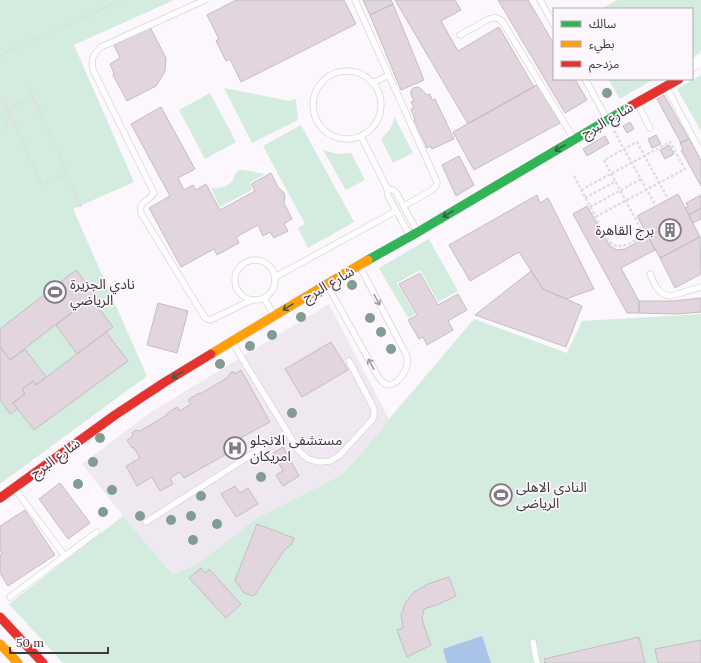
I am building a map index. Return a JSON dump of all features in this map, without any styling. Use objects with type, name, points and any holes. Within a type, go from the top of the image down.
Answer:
[{"type":"street","points":[[693,65],[701,59]]},
{"type":"street","name":"شارع البرج","points":[[666,86],[674,80]]},
{"type":"street","name":"شارع البرج","points":[[0,498],[137,399],[359,265],[677,80]]},
{"type":"street","points":[[0,617],[43,663]]},
{"type":"street","points":[[0,644],[18,663]]},
{"type":"lane","points":[[205,0],[101,47],[94,53],[92,62],[93,70],[154,193],[142,204],[140,208],[141,213],[205,318],[210,320],[252,300]]},
{"type":"lane","points":[[355,0],[437,182],[436,186],[432,190],[404,206]]},
{"type":"lane","points":[[540,0],[553,23]]},
{"type":"lane","points":[[460,35],[493,17],[502,21],[574,139]]},
{"type":"lane","points":[[354,72],[364,76],[372,83],[378,92],[381,102],[380,112],[376,122],[370,130],[362,136],[351,139],[330,135],[322,128],[316,119],[313,109],[314,99],[324,80],[333,74],[354,72]]},
{"type":"lane","points":[[372,83],[389,75]]},
{"type":"lane","points":[[586,80],[608,120]]},
{"type":"lane","points":[[666,86],[701,153]]},
{"type":"lane","points":[[636,103],[650,128]]},
{"type":"lane","points":[[362,136],[387,188],[388,196],[396,211],[414,234]]},
{"type":"lane","points":[[387,188],[397,194],[404,206],[414,234]]},
{"type":"lane","points":[[275,277],[396,211]]},
{"type":"lane","points":[[252,261],[258,261],[269,266],[275,277],[273,289],[264,298],[258,300],[246,298],[237,289],[235,283],[237,271],[246,262],[252,261]]},
{"type":"lane","points":[[327,284],[379,378],[384,384],[391,385],[398,381],[406,368],[408,362],[407,356],[359,265]]},
{"type":"lane","points":[[650,274],[657,289],[667,295],[671,296],[701,287]]},
{"type":"lane","points":[[264,298],[274,316]]},
{"type":"lane","points":[[232,341],[299,451],[308,459],[319,462],[330,461],[340,455],[374,416],[375,411],[349,361]]},
{"type":"lane","points":[[146,522],[287,432]]},
{"type":"lane","points":[[15,488],[65,556]]},
{"type":"lane","points":[[10,597],[97,532]]},
{"type":"lane","points":[[533,642],[537,663]]},
{"type":"path","points":[[0,55],[122,0]]},
{"type":"path","points":[[29,87],[52,139]]},
{"type":"path","points":[[8,109],[34,97]]},
{"type":"path","points":[[0,100],[5,103],[8,109],[42,185],[67,174]]},
{"type":"path","points":[[0,133],[6,126],[9,118],[8,109]]},
{"type":"path","points":[[608,120],[656,206]]},
{"type":"path","points":[[574,176],[608,241],[615,246],[623,246],[644,235],[604,160],[637,142],[667,197]]},
{"type":"path","points":[[581,190],[670,142],[685,169],[595,217]]},
{"type":"path","points":[[56,149],[81,208]]},
{"type":"path","points":[[590,207],[641,179]]},
{"type":"path","points":[[585,198],[616,181]]},
{"type":"shaded area","name":"مستشفى الانجلو امريكان","points":[[329,304],[389,419],[343,474],[257,518],[196,565],[172,574],[82,464],[151,412]]},
{"type":"green space","name":"نادي الجزيرة الرياضي","points":[[0,0],[174,0],[74,45],[134,182],[73,209],[147,376],[0,484]]},
{"type":"green space","points":[[617,0],[701,0],[701,51],[693,56],[693,8],[603,8]]},
{"type":"green space","points":[[701,75],[701,131],[677,89]]},
{"type":"green space","points":[[609,80],[652,80],[620,99]]},
{"type":"green space","points":[[224,88],[290,101],[296,99],[298,120],[252,143]]},
{"type":"green space","points":[[210,93],[236,142],[205,159],[179,110]]},
{"type":"green space","points":[[394,116],[413,153],[393,163],[381,139],[392,126]]},
{"type":"green space","points":[[301,125],[354,222],[308,248],[298,228],[305,224],[263,146]]},
{"type":"green space","points":[[323,150],[337,154],[351,153],[365,180],[346,190]]},
{"type":"green space","points":[[239,170],[265,174],[249,183],[252,190],[220,207],[211,188],[219,188],[228,185],[232,181],[236,172]]},
{"type":"green space","points":[[429,239],[458,291],[438,302],[420,270],[397,283],[415,314],[408,318],[379,268]]},
{"type":"green space","name":"النادى الاهلى الرياضى","points":[[701,314],[701,663],[63,663],[9,604],[123,516],[172,574],[196,565],[257,518],[343,474],[474,319],[567,353],[582,321]]},
{"type":"water","points":[[482,636],[491,663],[447,663],[443,649]]},
{"type":"building","points":[[236,0],[344,0],[356,24],[241,82],[230,59],[226,61],[216,41],[219,39],[207,15]]},
{"type":"building","points":[[363,0],[391,0],[393,4],[370,15]]},
{"type":"building","points":[[395,0],[455,0],[461,10],[441,21],[458,51],[499,27],[534,87],[468,124]]},
{"type":"building","points":[[498,0],[528,0],[553,42],[553,80],[576,80],[587,100],[565,113]]},
{"type":"building","points":[[393,4],[424,80],[401,90],[370,15]]},
{"type":"building","points":[[150,27],[166,58],[165,71],[156,86],[127,101],[113,75],[114,73],[110,64],[120,58],[114,45]]},
{"type":"building","points":[[538,84],[560,123],[474,170],[453,132]]},
{"type":"building","points":[[417,87],[427,95],[430,94],[432,100],[435,99],[454,139],[432,149],[430,146],[427,148],[414,120],[415,119],[411,109],[414,108],[411,102],[414,101],[411,91],[413,88]]},
{"type":"building","points":[[664,95],[689,139],[681,143],[657,99]]},
{"type":"building","points":[[161,107],[195,169],[178,178],[184,190],[193,185],[196,190],[206,184],[220,210],[255,191],[251,184],[271,173],[278,187],[284,193],[284,203],[292,219],[284,224],[288,231],[274,238],[270,232],[263,236],[258,225],[236,237],[239,243],[217,255],[214,249],[181,267],[149,208],[170,196],[131,124]]},
{"type":"building","points":[[630,122],[634,129],[627,133],[623,126]]},
{"type":"building","points":[[656,135],[661,144],[652,148],[648,139]]},
{"type":"building","points":[[605,136],[609,143],[587,156],[583,149]]},
{"type":"building","points":[[689,139],[701,161],[701,186],[681,150],[683,149],[680,143]]},
{"type":"building","points":[[669,145],[674,154],[665,159],[660,150]]},
{"type":"building","points":[[459,156],[474,185],[456,196],[442,165]]},
{"type":"building","name":"برج القاهرة","points":[[678,194],[700,237],[660,258],[637,216]]},
{"type":"building","points":[[537,195],[540,203],[548,198],[594,289],[566,299],[543,289],[519,252],[470,281],[449,245]]},
{"type":"building","points":[[701,195],[701,208],[689,215],[685,208],[688,207],[686,203]]},
{"type":"building","points":[[587,206],[610,246],[617,250],[625,249],[648,236],[655,250],[621,268],[639,301],[639,313],[627,313],[573,214]]},
{"type":"building","points":[[701,208],[701,219],[693,223],[689,215]]},
{"type":"building","points":[[700,237],[701,274],[675,288],[660,258]]},
{"type":"building","points":[[76,270],[95,294],[10,360],[0,346],[0,329]]},
{"type":"building","points":[[531,271],[543,289],[582,306],[566,347],[475,315]]},
{"type":"building","points":[[420,273],[438,305],[458,294],[467,310],[448,321],[453,330],[427,345],[423,337],[419,339],[408,320],[417,315],[399,284]]},
{"type":"building","points":[[91,298],[113,327],[77,354],[56,325]]},
{"type":"building","points":[[701,298],[701,312],[677,314],[639,313],[639,301],[673,301]]},
{"type":"building","points":[[158,303],[188,311],[177,353],[147,345]]},
{"type":"building","points":[[106,332],[128,361],[34,430],[13,403],[25,394],[22,389],[33,381],[36,385]]},
{"type":"building","points":[[331,342],[348,370],[302,397],[285,369]]},
{"type":"building","points":[[0,348],[10,360],[25,349],[46,377],[36,385],[33,381],[22,389],[25,394],[13,403],[18,409],[10,414],[0,400]]},
{"type":"building","points":[[241,370],[270,422],[226,446],[230,452],[184,478],[180,472],[170,478],[173,484],[160,491],[152,477],[137,486],[126,466],[140,458],[127,440],[132,437],[133,432],[135,430],[140,431],[167,415],[166,414],[177,407],[180,411],[191,404],[188,400],[227,378],[231,372],[234,372],[235,374]]},
{"type":"building","points":[[283,447],[299,476],[283,486],[276,475],[283,471],[273,453]]},
{"type":"building","points":[[60,483],[90,523],[68,539],[39,499]]},
{"type":"building","points":[[235,486],[240,493],[248,488],[258,504],[236,517],[221,494]]},
{"type":"building","points":[[25,510],[55,555],[8,586],[0,573],[0,555],[2,553],[0,549],[0,526]]},
{"type":"building","points":[[257,524],[294,538],[291,545],[285,549],[254,596],[244,593],[235,580]]},
{"type":"building","points":[[201,568],[206,573],[209,569],[241,604],[226,618],[189,578]]},
{"type":"building","points":[[449,577],[456,596],[424,609],[422,619],[431,645],[407,657],[397,630],[403,628],[401,615],[406,602],[413,593],[428,584]]},
{"type":"building","points":[[639,637],[645,663],[545,663],[544,659]]},
{"type":"building","points":[[701,640],[701,663],[658,663],[655,649]]},
{"type":"traffic: fast","points":[[368,260],[631,106]]},
{"type":"traffic: slow","points":[[211,354],[368,260]]},
{"type":"traffic: slow","points":[[0,644],[18,663]]},
{"type":"traffic: jam","points":[[631,106],[677,80]]},
{"type":"traffic: jam","points":[[0,498],[115,415],[211,354]]},
{"type":"traffic: jam","points":[[0,617],[43,663]]},
{"type":"place","name":"برج القاهرة","points":[[670,230]]},
{"type":"place","name":"نادي الجزيرة الرياضي","points":[[55,292]]},
{"type":"place","name":"مستشفى الانجلو امريكان","points":[[235,448]]},
{"type":"place","name":"النادى الاهلى الرياضى","points":[[501,495]]}]
